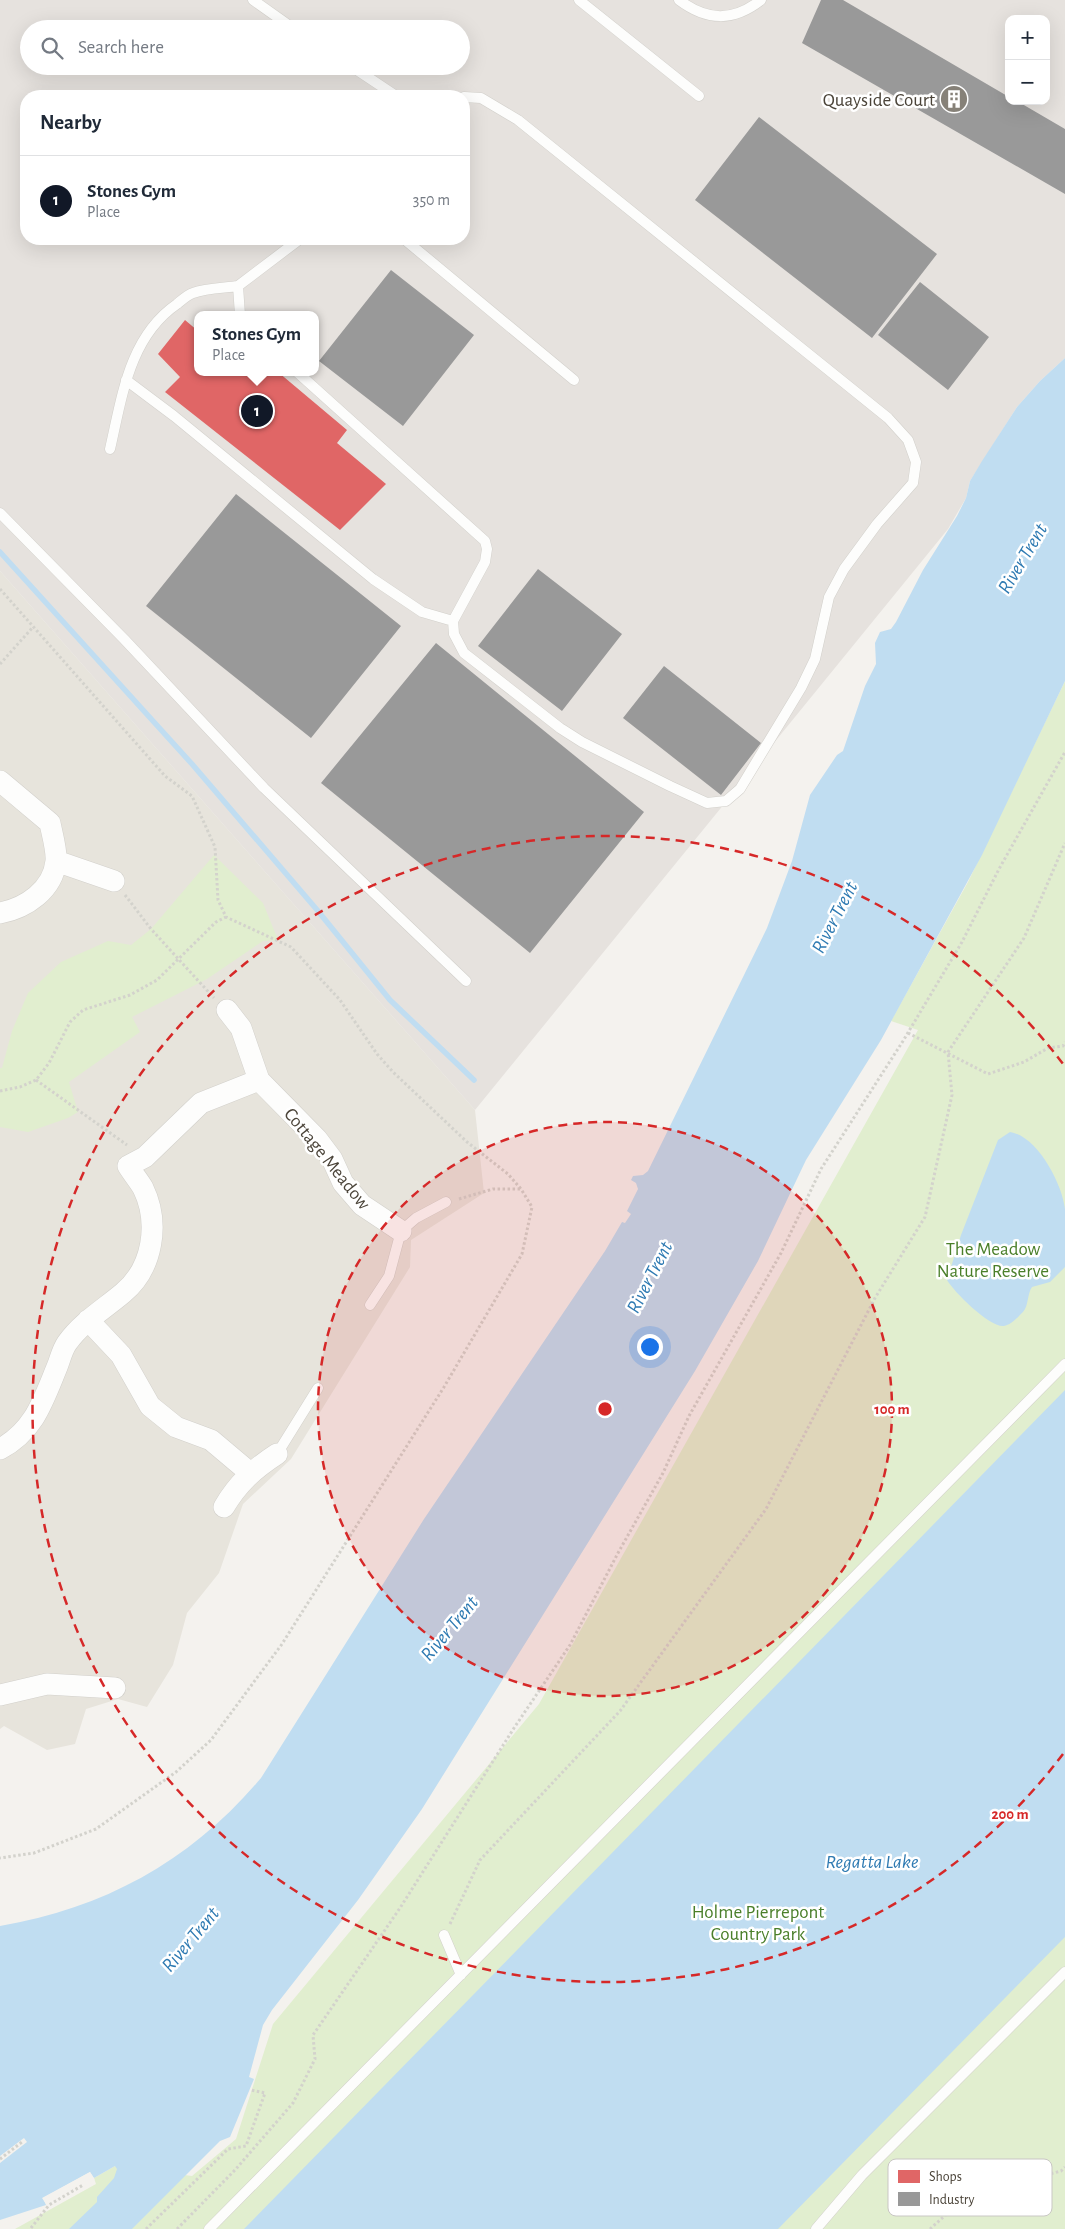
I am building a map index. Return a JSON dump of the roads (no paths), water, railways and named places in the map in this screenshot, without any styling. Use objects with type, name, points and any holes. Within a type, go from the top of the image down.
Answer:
[{"type":"street","points":[[0,781],[50,823],[56,861],[48,882],[35,899],[0,913]]},
{"type":"street","points":[[56,861],[114,880]]},
{"type":"street","name":"Cottage Meadow","points":[[227,1010],[241,1028],[259,1080],[317,1138],[332,1159],[344,1183],[362,1205],[401,1231]]},
{"type":"street","points":[[0,1449],[16,1441],[37,1415],[66,1344],[88,1320],[125,1292],[140,1274],[150,1251],[152,1222],[137,1162],[201,1102],[259,1080]]},
{"type":"street","points":[[88,1320],[121,1355],[150,1406],[176,1427],[211,1440],[249,1472]]},
{"type":"street","points":[[224,1507],[233,1491],[249,1472],[277,1454]]},
{"type":"street","points":[[0,1695],[47,1684],[115,1688]]},
{"type":"lane","points":[[253,0],[281,20]]},
{"type":"lane","points":[[579,0],[699,96]]},
{"type":"lane","points":[[679,0],[705,15],[723,17],[736,14],[761,0]]},
{"type":"lane","points":[[364,75],[387,90]]},
{"type":"lane","points":[[301,376],[485,541],[487,549],[485,562],[453,620],[454,634],[464,653],[560,728],[582,742],[670,786],[707,803],[726,801],[740,789],[801,688],[815,658],[829,597],[844,569],[877,524],[913,483],[916,462],[908,440],[888,418],[518,120],[481,98],[470,97]]},
{"type":"lane","points":[[110,449],[126,380],[135,356],[153,324],[193,293],[238,286],[292,245]]},
{"type":"lane","points":[[411,245],[574,380]]},
{"type":"lane","points":[[238,286],[240,311]]},
{"type":"lane","points":[[126,380],[181,422],[372,579],[422,612],[453,620]]},
{"type":"lane","points":[[0,513],[124,639],[264,788],[466,981]]},
{"type":"lane","points":[[370,1305],[389,1276],[401,1231],[416,1218],[446,1202]]},
{"type":"lane","points":[[209,2229],[1065,1364]]},
{"type":"lane","points":[[277,1454],[318,1388]]},
{"type":"lane","points":[[444,1935],[461,1975]]},
{"type":"lane","points":[[816,2229],[862,2175],[1065,1972]]},
{"type":"water","name":"River Trent","points":[[1065,358],[1065,681],[982,855],[881,1040],[806,1160],[758,1261],[695,1371],[422,1809],[358,1900],[272,2010],[263,2025],[249,2077],[254,2079],[230,2137],[220,2141],[132,2229],[69,2229],[97,2202],[97,2197],[114,2178],[117,2169],[115,2166],[94,2178],[90,2172],[43,2198],[46,2205],[0,2220],[0,2163],[27,2142],[24,2138],[0,2156],[0,1926],[39,1918],[76,1907],[111,1893],[144,1876],[176,1856],[206,1833],[261,1778],[424,1519],[605,1251],[622,1222],[625,1223],[631,1214],[627,1211],[638,1189],[636,1183],[631,1180],[633,1176],[643,1175],[648,1171],[767,928],[792,861],[810,795],[837,755],[843,751],[865,686],[876,664],[875,643],[880,632],[891,629],[896,622],[923,570],[957,516],[966,498],[970,481],[1017,407],[1040,381]]},
{"type":"water","points":[[1010,1132],[1020,1135],[1030,1142],[1046,1162],[1059,1187],[1065,1209],[1065,1267],[1050,1282],[1032,1287],[1023,1312],[1012,1322],[1004,1326],[990,1321],[982,1315],[957,1293],[947,1280],[961,1235],[998,1140]]},
{"type":"water","name":"Regatta Lake","points":[[1065,1390],[1065,1937],[778,2229],[244,2229]]},
{"type":"waterway","points":[[0,552],[192,764],[318,911],[390,1000],[474,1080]]},
{"type":"place","name":"Quayside Court","points":[[954,99]]},
{"type":"place","name":"Stones Gym","points":[[257,411]]},
{"type":"park label","name":"The Meadow Nature Reserve","points":[[993,1259]]},
{"type":"park label","name":"Holme Pierrepont Country Park","points":[[758,1922]]}]
